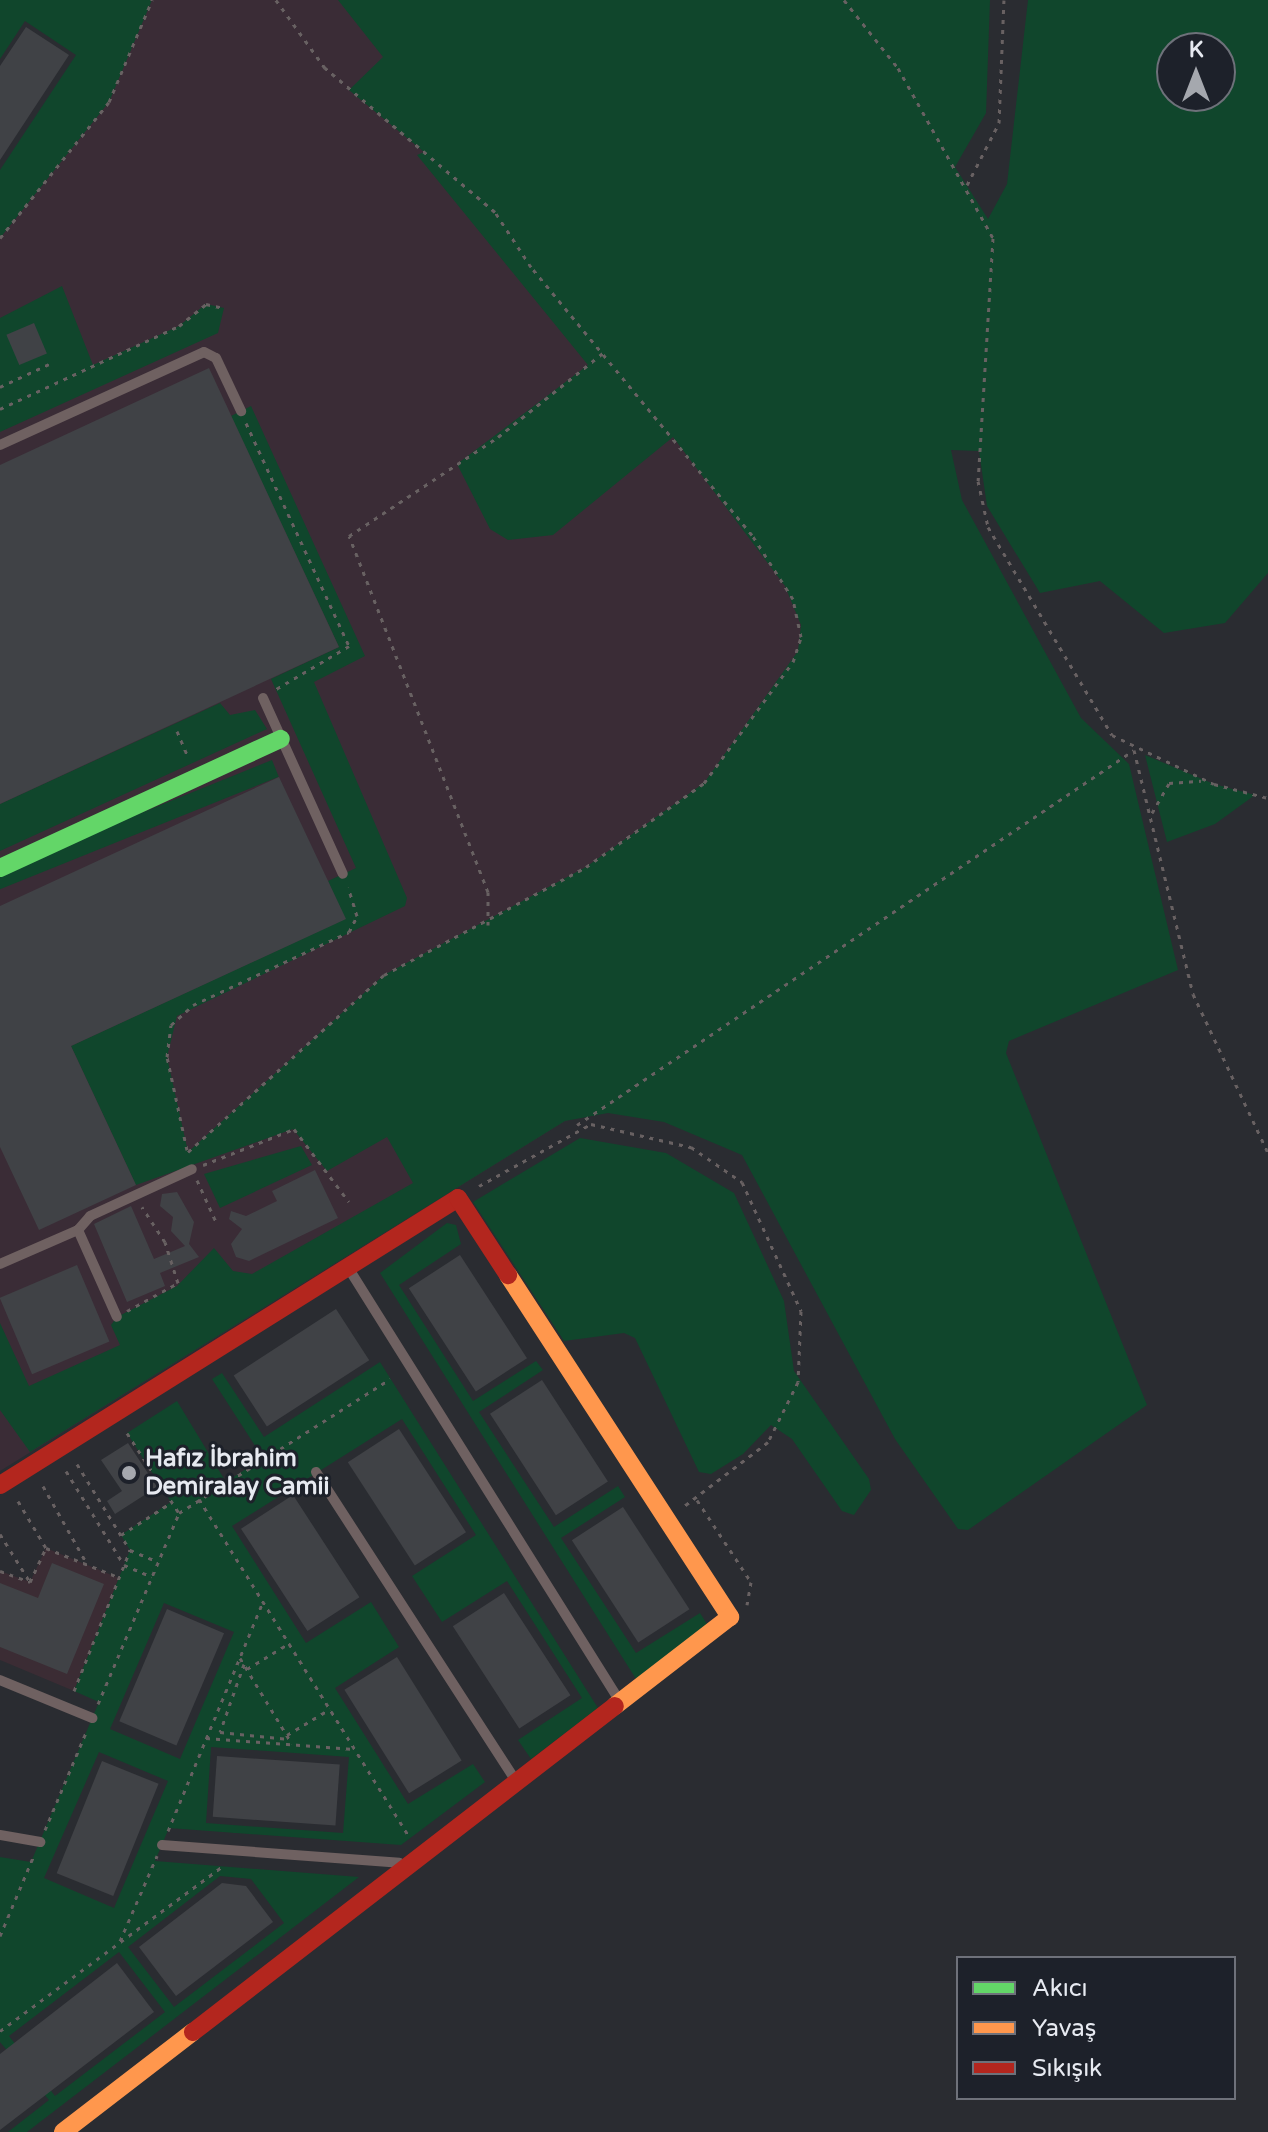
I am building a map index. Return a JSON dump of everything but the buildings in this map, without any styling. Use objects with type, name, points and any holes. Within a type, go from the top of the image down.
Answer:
[{"type":"street","points":[[0,868],[281,739]]},
{"type":"street","points":[[0,1485],[458,1198],[730,1617],[63,2132]]},
{"type":"lane","points":[[0,445],[204,352],[216,358],[241,411]]},
{"type":"lane","points":[[263,698],[343,874]]},
{"type":"lane","points":[[0,1264],[78,1230],[134,1196],[192,1169]]},
{"type":"lane","points":[[78,1230],[117,1317]]},
{"type":"lane","points":[[348,1267],[621,1702]]},
{"type":"lane","points":[[316,1472],[517,1783]]},
{"type":"lane","points":[[0,1680],[92,1718]]},
{"type":"lane","points":[[0,1835],[40,1842]]},
{"type":"lane","points":[[162,1845],[410,1864]]},
{"type":"path","points":[[0,238],[109,102],[152,0]]},
{"type":"path","points":[[188,1152],[384,975],[488,925],[704,783],[793,662],[801,637],[793,599],[752,535],[603,353],[489,205],[325,68],[276,0]]},
{"type":"path","points":[[844,0],[898,68],[987,220],[995,257],[979,451],[983,515],[1094,710],[1134,750],[1209,782],[1268,798]]},
{"type":"path","points":[[967,185],[999,123],[1004,0]]},
{"type":"path","points":[[0,409],[179,326],[206,304],[224,308]]},
{"type":"path","points":[[488,925],[483,877],[349,536],[498,437],[603,353]]},
{"type":"path","points":[[0,387],[49,364]]},
{"type":"path","points":[[241,411],[349,646],[263,698]]},
{"type":"path","points":[[177,731],[197,778]]},
{"type":"path","points":[[1134,750],[1193,994],[1268,1153]]},
{"type":"path","points":[[458,1198],[574,1127],[1134,750]]},
{"type":"path","points":[[1152,817],[1169,783],[1209,782]]},
{"type":"path","points":[[217,1224],[192,1169],[188,1152],[167,1057],[171,1025],[193,1005],[349,932],[357,916],[343,874]]},
{"type":"path","points":[[574,1127],[658,1135],[729,1168],[799,1302],[804,1337],[788,1413],[745,1465],[697,1500],[665,1517]]},
{"type":"path","points":[[192,1169],[294,1129],[349,1202]]},
{"type":"path","points":[[117,1317],[178,1283],[165,1242],[134,1196]]},
{"type":"path","points":[[0,1936],[179,1513],[390,1379]]},
{"type":"path","points":[[127,1433],[179,1513]]},
{"type":"path","points":[[77,1464],[130,1550],[158,1562]]},
{"type":"path","points":[[66,1471],[124,1565],[152,1577]]},
{"type":"path","points":[[43,1486],[88,1565]]},
{"type":"path","points":[[199,1499],[410,1838]]},
{"type":"path","points":[[697,1500],[753,1586],[752,1600],[730,1617]]},
{"type":"path","points":[[18,1501],[46,1548],[119,1578]]},
{"type":"path","points":[[121,1535],[172,1502]]},
{"type":"path","points":[[0,1534],[30,1582]]},
{"type":"path","points":[[30,1582],[46,1548]]},
{"type":"path","points":[[74,1691],[130,1550]]},
{"type":"path","points":[[0,1571],[30,1582]]},
{"type":"path","points":[[120,1941],[263,1601]]},
{"type":"path","points":[[289,1643],[245,1667],[220,1732],[288,1737],[330,1709]]},
{"type":"path","points":[[240,1658],[292,1744]]},
{"type":"path","points":[[206,1738],[354,1749]]},
{"type":"path","points":[[0,2031],[222,1867]]},
{"type":"shaded area","points":[[116,0],[418,0],[989,801],[594,1113],[565,1121],[0,1471],[0,217]]},
{"type":"shaded area","points":[[46,1548],[119,1578],[74,1691],[0,1660],[0,1571],[30,1582]]},
{"type":"green space","points":[[0,0],[152,0],[109,102],[0,238],[0,170],[76,55],[25,21],[0,59]]},
{"type":"green space","points":[[338,0],[990,0],[986,113],[955,167],[988,219],[1007,184],[1028,0],[1268,0],[1268,573],[1225,623],[1164,633],[1100,581],[1040,593],[987,506],[979,451],[951,450],[962,500],[1081,718],[1129,764],[1178,970],[1009,1041],[1006,1053],[1147,1405],[968,1530],[958,1529],[895,1439],[742,1155],[664,1122],[608,1113],[565,1121],[30,1452],[0,1410],[0,1323],[29,1386],[120,1345],[111,1325],[117,1317],[177,1286],[214,1248],[233,1271],[252,1274],[413,1183],[387,1137],[327,1171],[293,1129],[136,1185],[71,1046],[345,919],[328,881],[356,868],[271,679],[339,647],[231,416],[251,406],[365,656],[314,682],[407,898],[405,906],[177,1016],[167,1057],[188,1152],[384,975],[586,867],[704,783],[798,651],[801,625],[785,586],[673,437],[553,535],[508,540],[490,529],[457,464],[588,365],[417,155],[424,152],[349,90],[383,57]]},
{"type":"green space","points":[[62,286],[93,365],[179,326],[206,304],[224,308],[218,333],[0,432],[0,318]]},
{"type":"green space","points":[[220,703],[230,715],[255,710],[267,729],[0,851],[0,804]]},
{"type":"green space","points":[[1145,755],[1214,784],[1255,795],[1215,824],[1167,842]]},
{"type":"green space","points":[[272,760],[279,777],[0,889],[0,870]]},
{"type":"green space","points":[[580,1138],[666,1153],[734,1193],[784,1301],[794,1371],[869,1479],[871,1490],[854,1515],[842,1511],[792,1439],[771,1425],[743,1454],[711,1474],[699,1472],[635,1338],[624,1333],[564,1341],[473,1202]]},
{"type":"green space","points":[[301,1146],[312,1165],[220,1208],[204,1174]]},
{"type":"green space","points":[[447,1223],[456,1225],[461,1244],[399,1285],[473,1401],[536,1361],[543,1370],[479,1412],[554,1527],[618,1486],[625,1497],[561,1538],[636,1653],[700,1613],[707,1624],[636,1679],[380,1273]]},
{"type":"green space","points":[[380,1362],[598,1708],[531,1759],[518,1740],[582,1698],[507,1581],[442,1622],[412,1576],[476,1535],[402,1419],[232,1526],[306,1643],[371,1602],[399,1647],[335,1688],[408,1804],[473,1764],[485,1782],[401,1845],[169,1828],[155,1861],[359,1877],[27,2132],[8,2132],[49,2100],[0,2042],[0,1857],[31,1862],[99,1702],[74,1691],[130,1550],[121,1535],[171,1502],[127,1433],[177,1401],[226,1482],[263,1458],[212,1379],[222,1373],[264,1437]],"holes":[[[164,1603],[234,1632],[180,1759],[110,1729]],[[211,1747],[349,1757],[343,1833],[206,1823]],[[99,1752],[168,1781],[114,1908],[44,1878]],[[220,1876],[251,1879],[284,1923],[174,2007],[128,1947]],[[119,1952],[165,2012],[55,2096],[9,2036]]]},
{"type":"traffic: fast","points":[[0,868],[281,739]]},
{"type":"traffic: slow","points":[[508,1275],[730,1617],[615,1706]]},
{"type":"traffic: slow","points":[[63,2132],[193,2032]]},
{"type":"traffic: jam","points":[[0,1485],[458,1198],[508,1275]]},
{"type":"traffic: jam","points":[[193,2032],[615,1706]]},
{"type":"place","name":"Hafız İbrahim Demiralay Camii","points":[[129,1473]]}]
